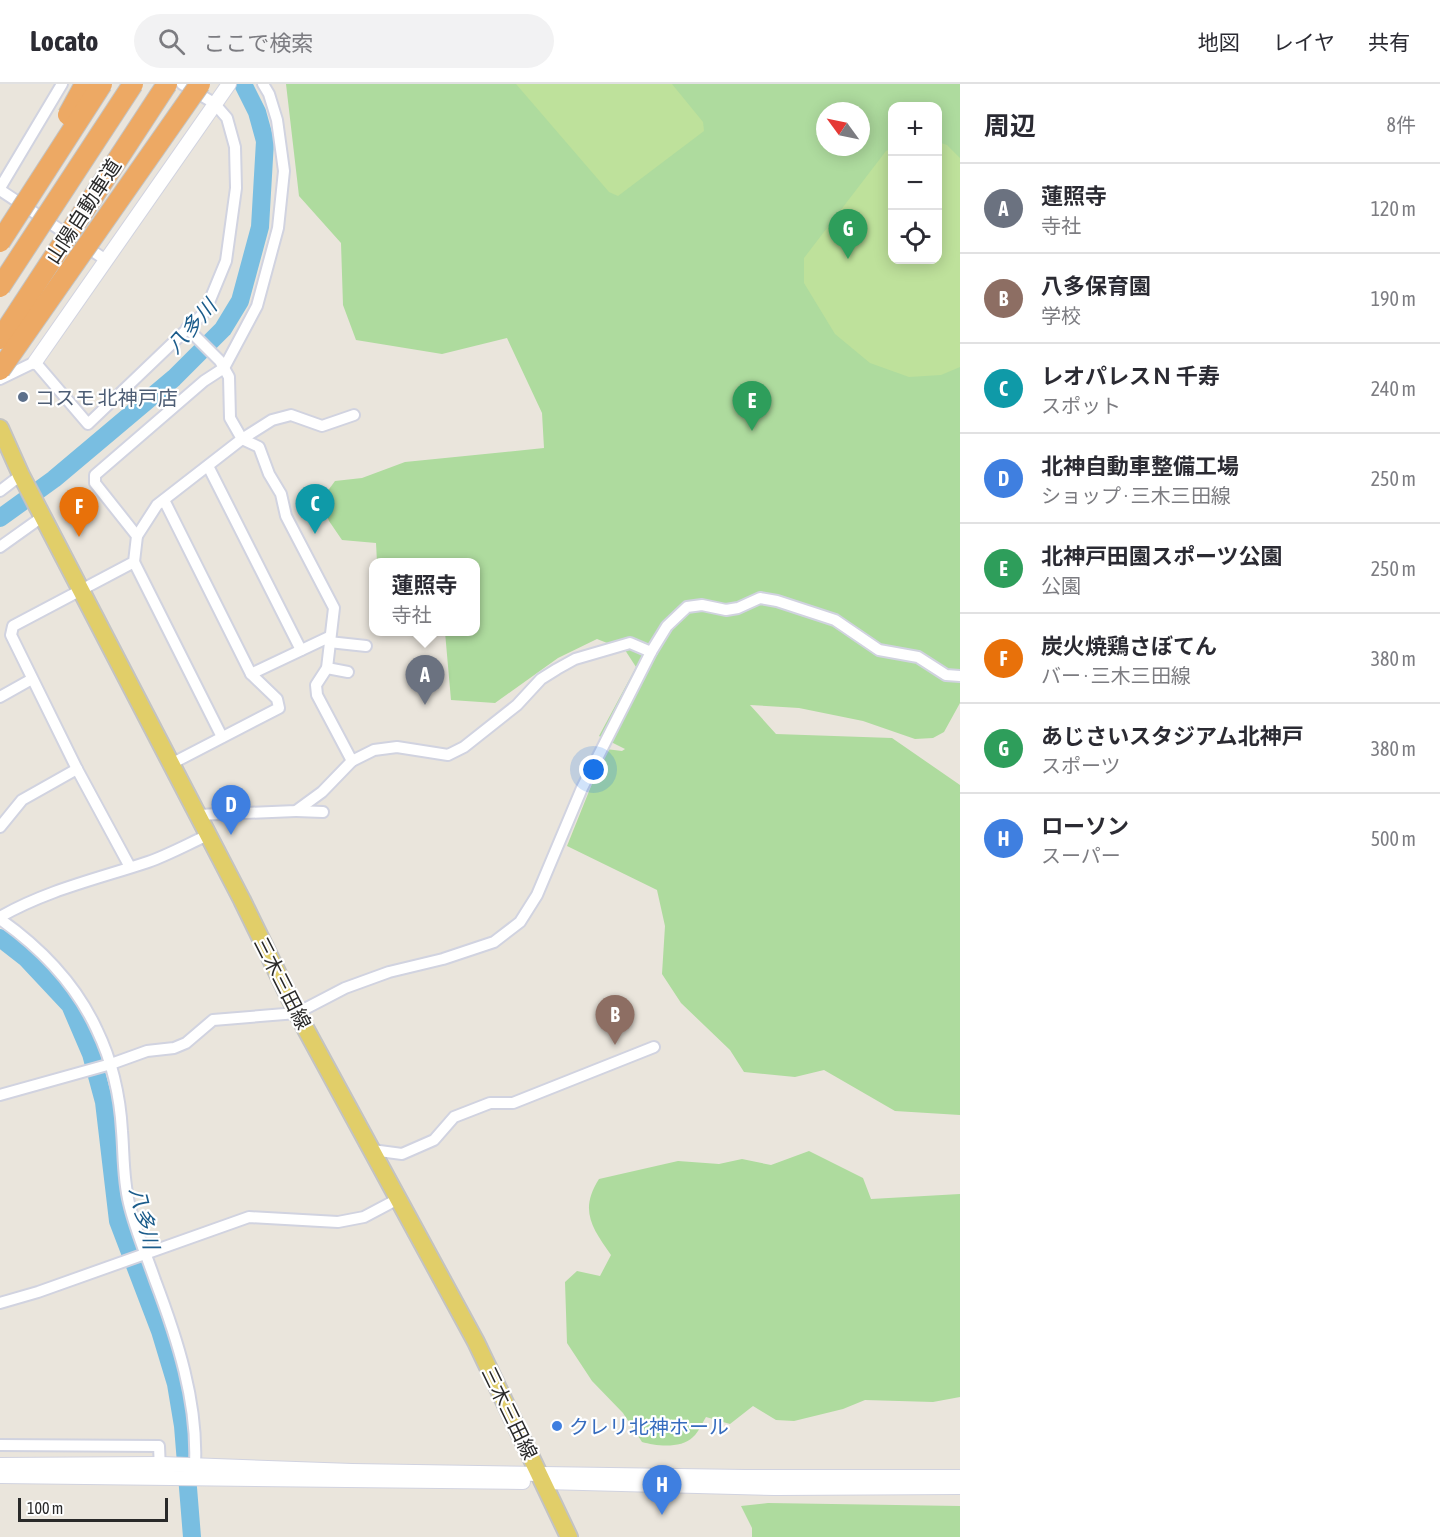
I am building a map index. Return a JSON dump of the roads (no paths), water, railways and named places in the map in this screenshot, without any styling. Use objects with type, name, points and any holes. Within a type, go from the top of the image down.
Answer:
[{"type":"highway","points":[[0,234],[85,84]]},
{"type":"highway","points":[[0,242],[102,84]]},
{"type":"highway","name":"山陽自動車道","points":[[0,287],[133,84]]},
{"type":"highway","name":"山陽自動車道","points":[[0,339],[167,84]]},
{"type":"highway","points":[[0,370],[200,84]]},
{"type":"main road","name":"三木三田線","points":[[0,428],[41,515],[208,835],[297,1013],[476,1342],[569,1537]]},
{"type":"street","points":[[62,84],[0,189],[106,260]]},
{"type":"street","points":[[35,362],[88,424],[190,331],[205,312],[226,261],[236,188],[235,147],[226,118],[214,103],[182,84]]},
{"type":"street","points":[[0,379],[35,362],[229,84]]},
{"type":"street","points":[[137,536],[95,483],[95,475],[222,365],[257,306],[278,228],[284,171],[277,120],[269,94],[263,84]]},
{"type":"street","points":[[190,331],[222,365],[229,377],[230,418],[242,439],[259,447],[269,474],[281,494],[286,516],[334,608],[327,668],[316,685],[317,695],[352,761]]},
{"type":"street","points":[[222,737],[134,562],[137,536],[157,505],[242,439],[281,416],[291,416],[322,426],[354,415]]},
{"type":"street","points":[[208,466],[301,650]]},
{"type":"street","points":[[0,491],[22,477]]},
{"type":"street","points":[[164,500],[251,674],[277,699],[279,708],[170,765]]},
{"type":"street","points":[[0,547],[41,515]]},
{"type":"street","points":[[130,867],[77,769],[11,635],[13,626],[134,562]]},
{"type":"street","points":[[0,1095],[111,1064],[147,1051],[174,1048],[186,1043],[213,1020],[297,1013],[345,988],[389,972],[443,959],[494,942],[520,922],[537,895],[582,788],[651,652],[667,626],[687,607],[694,604],[726,610],[738,608],[760,598],[835,620],[879,650],[918,657],[946,675],[960,676]]},
{"type":"street","points":[[251,674],[329,639],[366,646]]},
{"type":"street","points":[[296,811],[322,792],[352,761],[374,750],[397,747],[448,755],[464,747],[517,705],[541,679],[575,659],[630,643],[651,652]]},
{"type":"street","points":[[327,668],[348,672]]},
{"type":"street","points":[[0,697],[32,679]]},
{"type":"street","points":[[0,827],[22,800],[77,769]]},
{"type":"street","points":[[196,815],[322,812]]},
{"type":"street","points":[[196,1472],[195,1430],[184,1366],[125,1185],[122,1129],[111,1064],[98,1030],[71,986],[40,950],[0,918],[29,900],[68,885],[150,861],[208,835]]},
{"type":"street","points":[[372,1150],[402,1154],[434,1140],[454,1117],[490,1103],[513,1103],[654,1047]]},
{"type":"street","points":[[0,1303],[249,1217],[338,1222],[364,1217],[398,1199]]},
{"type":"street","points":[[0,1445],[159,1446],[160,1471]]},
{"type":"street","points":[[0,1465],[196,1472],[352,1471],[775,1488],[960,1487]]},
{"type":"street","points":[[0,1476],[160,1471]]},
{"type":"street","points":[[541,1477],[960,1477]]},
{"type":"waterway","name":"八多川","points":[[0,518],[54,479],[174,378],[223,329],[240,301],[260,227],[265,141],[257,112],[243,84]]},
{"type":"waterway","name":"八多川","points":[[0,938],[26,958],[70,1005],[91,1054],[104,1102],[118,1221],[160,1331],[176,1384],[183,1426],[192,1537]]},
{"type":"place","name":"あじさいスタジアム北神戸","points":[[848,259]]},
{"type":"place","name":"コスモ 北神戸店","points":[[23,397]]},
{"type":"place","name":"北神戸田園スポーツ公園","points":[[752,431]]},
{"type":"place","name":"レオパレスＮ 千寿","points":[[315,534]]},
{"type":"place","name":"炭火焼鶏さぼてん","points":[[79,537]]},
{"type":"place","name":"蓮照寺","points":[[425,705]]},
{"type":"place","name":"北神自動車整備工場","points":[[231,835]]},
{"type":"place","name":"八多保育園","points":[[615,1045]]},
{"type":"place","name":"クレリ北神ホール","points":[[557,1426]]},
{"type":"place","name":"ローソン","points":[[662,1515]]}]
